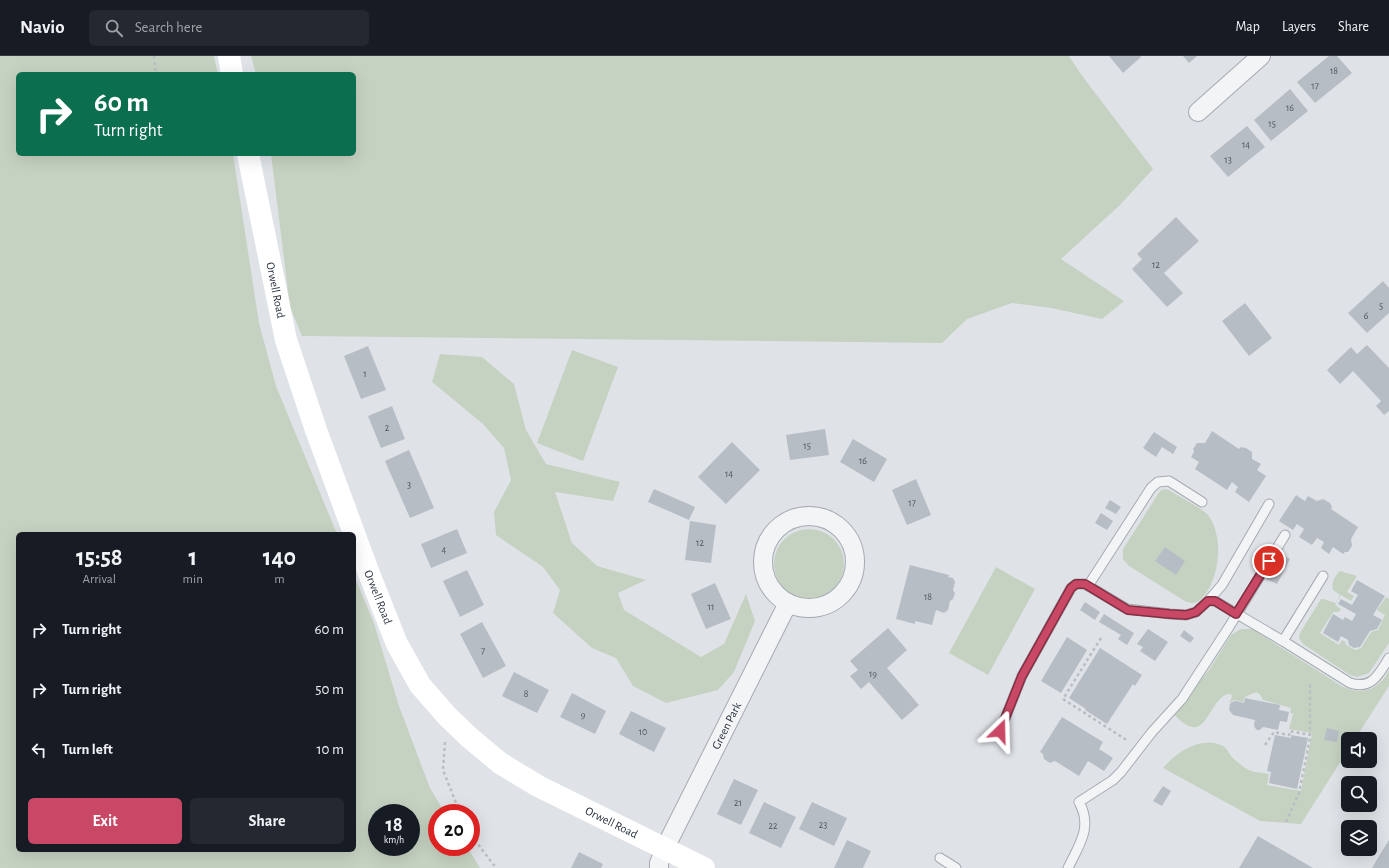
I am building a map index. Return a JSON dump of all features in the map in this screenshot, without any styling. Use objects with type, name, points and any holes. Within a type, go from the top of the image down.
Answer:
[{"type":"street","points":[[229,56],[232,72]]},
{"type":"street","points":[[1198,112],[1261,56]]},
{"type":"street","name":"Orwell Road","points":[[248,156],[286,340],[316,430],[354,532]]},
{"type":"street","points":[[810,516],[825,519],[838,527],[848,538],[854,551],[855,566],[851,581],[843,593],[831,602],[817,607],[802,608],[788,603],[776,594],[767,581],[763,566],[764,551],[770,537],[781,526],[795,518],[810,516]]},
{"type":"street","name":"Orwell Road","points":[[356,538],[397,644],[420,685],[447,716],[470,738],[500,762],[538,786],[662,858],[704,868]]},
{"type":"street","name":"Green Park","points":[[662,858],[788,603]]},
{"type":"lane","points":[[1088,586],[1152,488],[1158,482],[1168,481],[1202,502]]},
{"type":"lane","points":[[1000,731],[1022,676],[1071,588],[1076,584],[1088,586],[1128,610],[1186,615],[1196,612],[1222,585],[1269,504]]},
{"type":"lane","points":[[1068,868],[1083,837],[1086,825],[1084,812],[1079,802],[1113,780],[1122,772],[1152,732],[1182,699],[1285,534]]},
{"type":"lane","points":[[1283,641],[1323,576]]},
{"type":"lane","points":[[1208,601],[1215,601],[1350,683],[1358,686],[1372,681],[1377,677],[1389,658]]},
{"type":"lane","points":[[940,858],[956,868]]},
{"type":"path","points":[[154,56],[156,72]]},
{"type":"path","points":[[1101,638],[1063,700],[1140,749]]},
{"type":"path","points":[[1286,822],[1299,793],[1310,735],[1310,684]]},
{"type":"path","points":[[447,716],[443,770],[456,804]]},
{"type":"path","points":[[1265,745],[1274,732],[1290,735],[1290,731],[1310,735]]},
{"type":"path","points":[[480,847],[496,868]]},
{"type":"green space","points":[[0,56],[214,56],[218,72],[16,72],[16,156],[233,156],[259,323],[276,386],[336,532],[16,532],[16,852],[356,852],[356,580],[374,623],[399,706],[430,788],[440,804],[428,804],[428,856],[473,856],[480,868],[0,868]]},
{"type":"green space","points":[[251,56],[1069,56],[1083,77],[1153,169],[1120,205],[1061,259],[1124,301],[1102,319],[1051,308],[1012,303],[967,319],[942,343],[302,336],[290,307],[271,156],[356,156],[356,72],[255,72]]},
{"type":"green space","points":[[572,350],[618,367],[583,461],[537,443]]},
{"type":"green space","points":[[440,354],[482,357],[514,384],[526,430],[546,464],[620,482],[613,501],[555,492],[572,543],[597,566],[646,580],[618,593],[624,610],[701,657],[724,644],[746,594],[755,621],[734,672],[718,690],[666,703],[633,686],[616,658],[592,648],[553,613],[560,590],[543,567],[496,535],[494,512],[511,480],[504,448],[483,424],[432,382]]},
{"type":"green space","points":[[1164,489],[1169,490],[1205,512],[1213,524],[1216,534],[1218,556],[1214,578],[1204,596],[1199,601],[1194,603],[1189,603],[1183,600],[1129,566],[1123,559],[1123,549],[1160,491]]},
{"type":"green space","points":[[809,529],[828,535],[838,545],[844,564],[838,583],[828,593],[809,599],[790,593],[780,583],[774,564],[780,545],[790,535]]},
{"type":"green space","points":[[996,567],[1035,589],[988,675],[949,653]]},
{"type":"green space","points":[[1340,571],[1357,576],[1347,592],[1354,596],[1351,601],[1341,595],[1335,605],[1341,609],[1339,612],[1334,612],[1332,614],[1320,633],[1339,645],[1342,640],[1346,642],[1345,644],[1355,650],[1361,648],[1371,632],[1378,630],[1385,615],[1377,610],[1386,597],[1389,599],[1389,643],[1369,673],[1357,677],[1350,675],[1303,644],[1299,638],[1300,633],[1321,599],[1336,603],[1340,595],[1333,590],[1333,582]]},
{"type":"green space","points":[[1241,629],[1252,629],[1343,687],[1358,691],[1375,687],[1389,671],[1389,686],[1359,732],[1341,732],[1341,761],[1301,824],[1260,821],[1163,768],[1175,756],[1190,747],[1198,744],[1215,743],[1224,747],[1233,758],[1247,769],[1253,772],[1269,774],[1267,785],[1301,791],[1312,733],[1289,729],[1293,714],[1290,713],[1291,708],[1263,700],[1256,692],[1245,697],[1243,702],[1234,700],[1229,703],[1232,697],[1231,694],[1225,695],[1220,699],[1207,718],[1198,727],[1187,725],[1173,714],[1209,670],[1231,635]]},
{"type":"building","points":[[1109,56],[1140,56],[1141,57],[1123,73]]},
{"type":"building","points":[[1183,56],[1197,56],[1189,63]]},
{"type":"building","points":[[1329,56],[1337,56],[1352,73],[1315,103],[1297,82]]},
{"type":"building","points":[[1290,89],[1308,111],[1271,141],[1254,120]]},
{"type":"building","points":[[1247,126],[1265,147],[1228,177],[1210,156]]},
{"type":"building","points":[[1176,217],[1199,241],[1164,273],[1183,293],[1167,307],[1132,269],[1142,259],[1137,254]]},
{"type":"building","points":[[1383,281],[1389,288],[1389,313],[1367,333],[1348,313]]},
{"type":"building","points":[[1245,303],[1272,338],[1249,356],[1222,321]]},
{"type":"building","points":[[1367,345],[1389,368],[1389,411],[1384,415],[1376,406],[1381,401],[1353,371],[1340,384],[1327,370],[1351,347],[1357,354]]},
{"type":"building","points":[[368,346],[386,390],[361,399],[344,356]]},
{"type":"building","points":[[392,406],[405,439],[381,448],[368,416]]},
{"type":"building","points":[[825,429],[829,455],[790,460],[786,435]]},
{"type":"building","points":[[1212,431],[1239,449],[1241,447],[1246,448],[1252,452],[1252,459],[1261,464],[1257,470],[1266,476],[1249,502],[1235,492],[1238,487],[1232,482],[1227,490],[1195,469],[1199,462],[1191,457],[1194,452],[1193,449],[1197,443],[1205,443]]},
{"type":"building","points":[[1154,432],[1177,447],[1173,454],[1162,447],[1156,457],[1143,448]]},
{"type":"building","points":[[853,439],[887,459],[874,482],[840,462]]},
{"type":"building","points":[[732,442],[760,470],[726,504],[698,477]]},
{"type":"building","points":[[409,450],[434,508],[410,518],[385,461]]},
{"type":"building","points":[[916,479],[931,515],[907,525],[892,490]]},
{"type":"building","points":[[654,489],[695,507],[689,520],[648,502]]},
{"type":"building","points":[[1296,495],[1305,501],[1308,496],[1317,501],[1323,499],[1330,503],[1332,507],[1331,509],[1358,527],[1351,539],[1352,546],[1348,552],[1343,554],[1333,547],[1329,554],[1321,548],[1324,542],[1317,538],[1312,545],[1299,537],[1304,529],[1297,524],[1293,530],[1279,521]]},
{"type":"building","points":[[1110,500],[1121,507],[1116,514],[1105,508]]},
{"type":"building","points":[[1101,513],[1113,521],[1107,530],[1095,523]]},
{"type":"building","points":[[690,521],[716,525],[711,563],[685,560]]},
{"type":"building","points":[[457,529],[467,553],[431,568],[421,544]]},
{"type":"building","points":[[1165,547],[1185,561],[1176,575],[1155,561]]},
{"type":"building","points":[[1280,554],[1290,559],[1277,584],[1266,579]]},
{"type":"building","points":[[910,565],[949,575],[948,577],[953,578],[955,582],[953,590],[955,593],[953,599],[950,601],[948,610],[944,613],[936,610],[932,625],[915,621],[915,624],[896,619]]},
{"type":"building","points":[[467,570],[484,605],[460,617],[443,581]]},
{"type":"building","points":[[1357,580],[1385,596],[1373,615],[1382,620],[1377,629],[1370,631],[1360,647],[1354,648],[1349,645],[1348,640],[1341,636],[1338,642],[1323,633],[1333,614],[1343,620],[1345,617],[1352,621],[1356,614],[1338,604],[1341,599],[1352,605],[1358,595],[1351,591]]},
{"type":"building","points":[[715,583],[731,619],[706,629],[691,594]]},
{"type":"building","points":[[1085,602],[1100,612],[1095,620],[1080,610]]},
{"type":"building","points":[[1104,614],[1134,633],[1127,645],[1118,639],[1121,635],[1099,622]]},
{"type":"building","points":[[482,622],[506,666],[483,678],[460,634]]},
{"type":"building","points":[[888,628],[907,650],[887,668],[919,705],[902,720],[869,682],[861,689],[850,676],[858,670],[850,661]]},
{"type":"building","points":[[1148,629],[1168,642],[1155,661],[1140,651],[1143,647],[1137,644]]},
{"type":"building","points":[[1184,630],[1194,638],[1190,643],[1180,636]]},
{"type":"building","points":[[1067,637],[1087,650],[1061,693],[1041,681]]},
{"type":"building","points":[[1100,648],[1142,675],[1135,686],[1133,684],[1107,724],[1069,698]]},
{"type":"building","points":[[514,672],[549,690],[537,713],[502,696]]},
{"type":"building","points":[[572,693],[606,711],[595,734],[560,717]]},
{"type":"building","points":[[1245,698],[1280,705],[1279,710],[1289,712],[1287,722],[1280,721],[1278,730],[1263,727],[1260,730],[1257,730],[1254,725],[1255,720],[1233,715],[1229,710],[1232,702],[1236,701],[1244,703]]},
{"type":"building","points":[[631,711],[666,728],[654,752],[619,734]]},
{"type":"building","points":[[1062,717],[1103,742],[1099,749],[1113,758],[1104,771],[1088,761],[1079,776],[1055,761],[1050,763],[1044,759],[1043,754],[1040,752]]},
{"type":"building","points":[[1327,728],[1339,731],[1337,742],[1324,740]]},
{"type":"building","points":[[1275,735],[1291,738],[1291,735],[1308,738],[1297,789],[1269,783],[1271,772],[1267,771]]},
{"type":"building","points":[[734,779],[758,790],[741,825],[717,814]]},
{"type":"building","points":[[1163,786],[1171,791],[1162,806],[1153,801]]},
{"type":"building","points":[[764,802],[796,817],[781,848],[749,833]]},
{"type":"building","points":[[812,802],[847,818],[834,846],[799,829]]},
{"type":"building","points":[[1258,836],[1313,868],[1239,868]]},
{"type":"building","points":[[847,840],[871,851],[863,868],[834,868]]},
{"type":"building","points":[[1389,840],[1389,868],[1372,868],[1376,861]]},
{"type":"building","points":[[579,852],[603,864],[601,868],[571,868]]},
{"type":"route","points":[[1000,731],[1022,676],[1071,588],[1076,584],[1085,584],[1128,610],[1186,615],[1196,612],[1208,601],[1215,601],[1236,614],[1269,561]]}]
